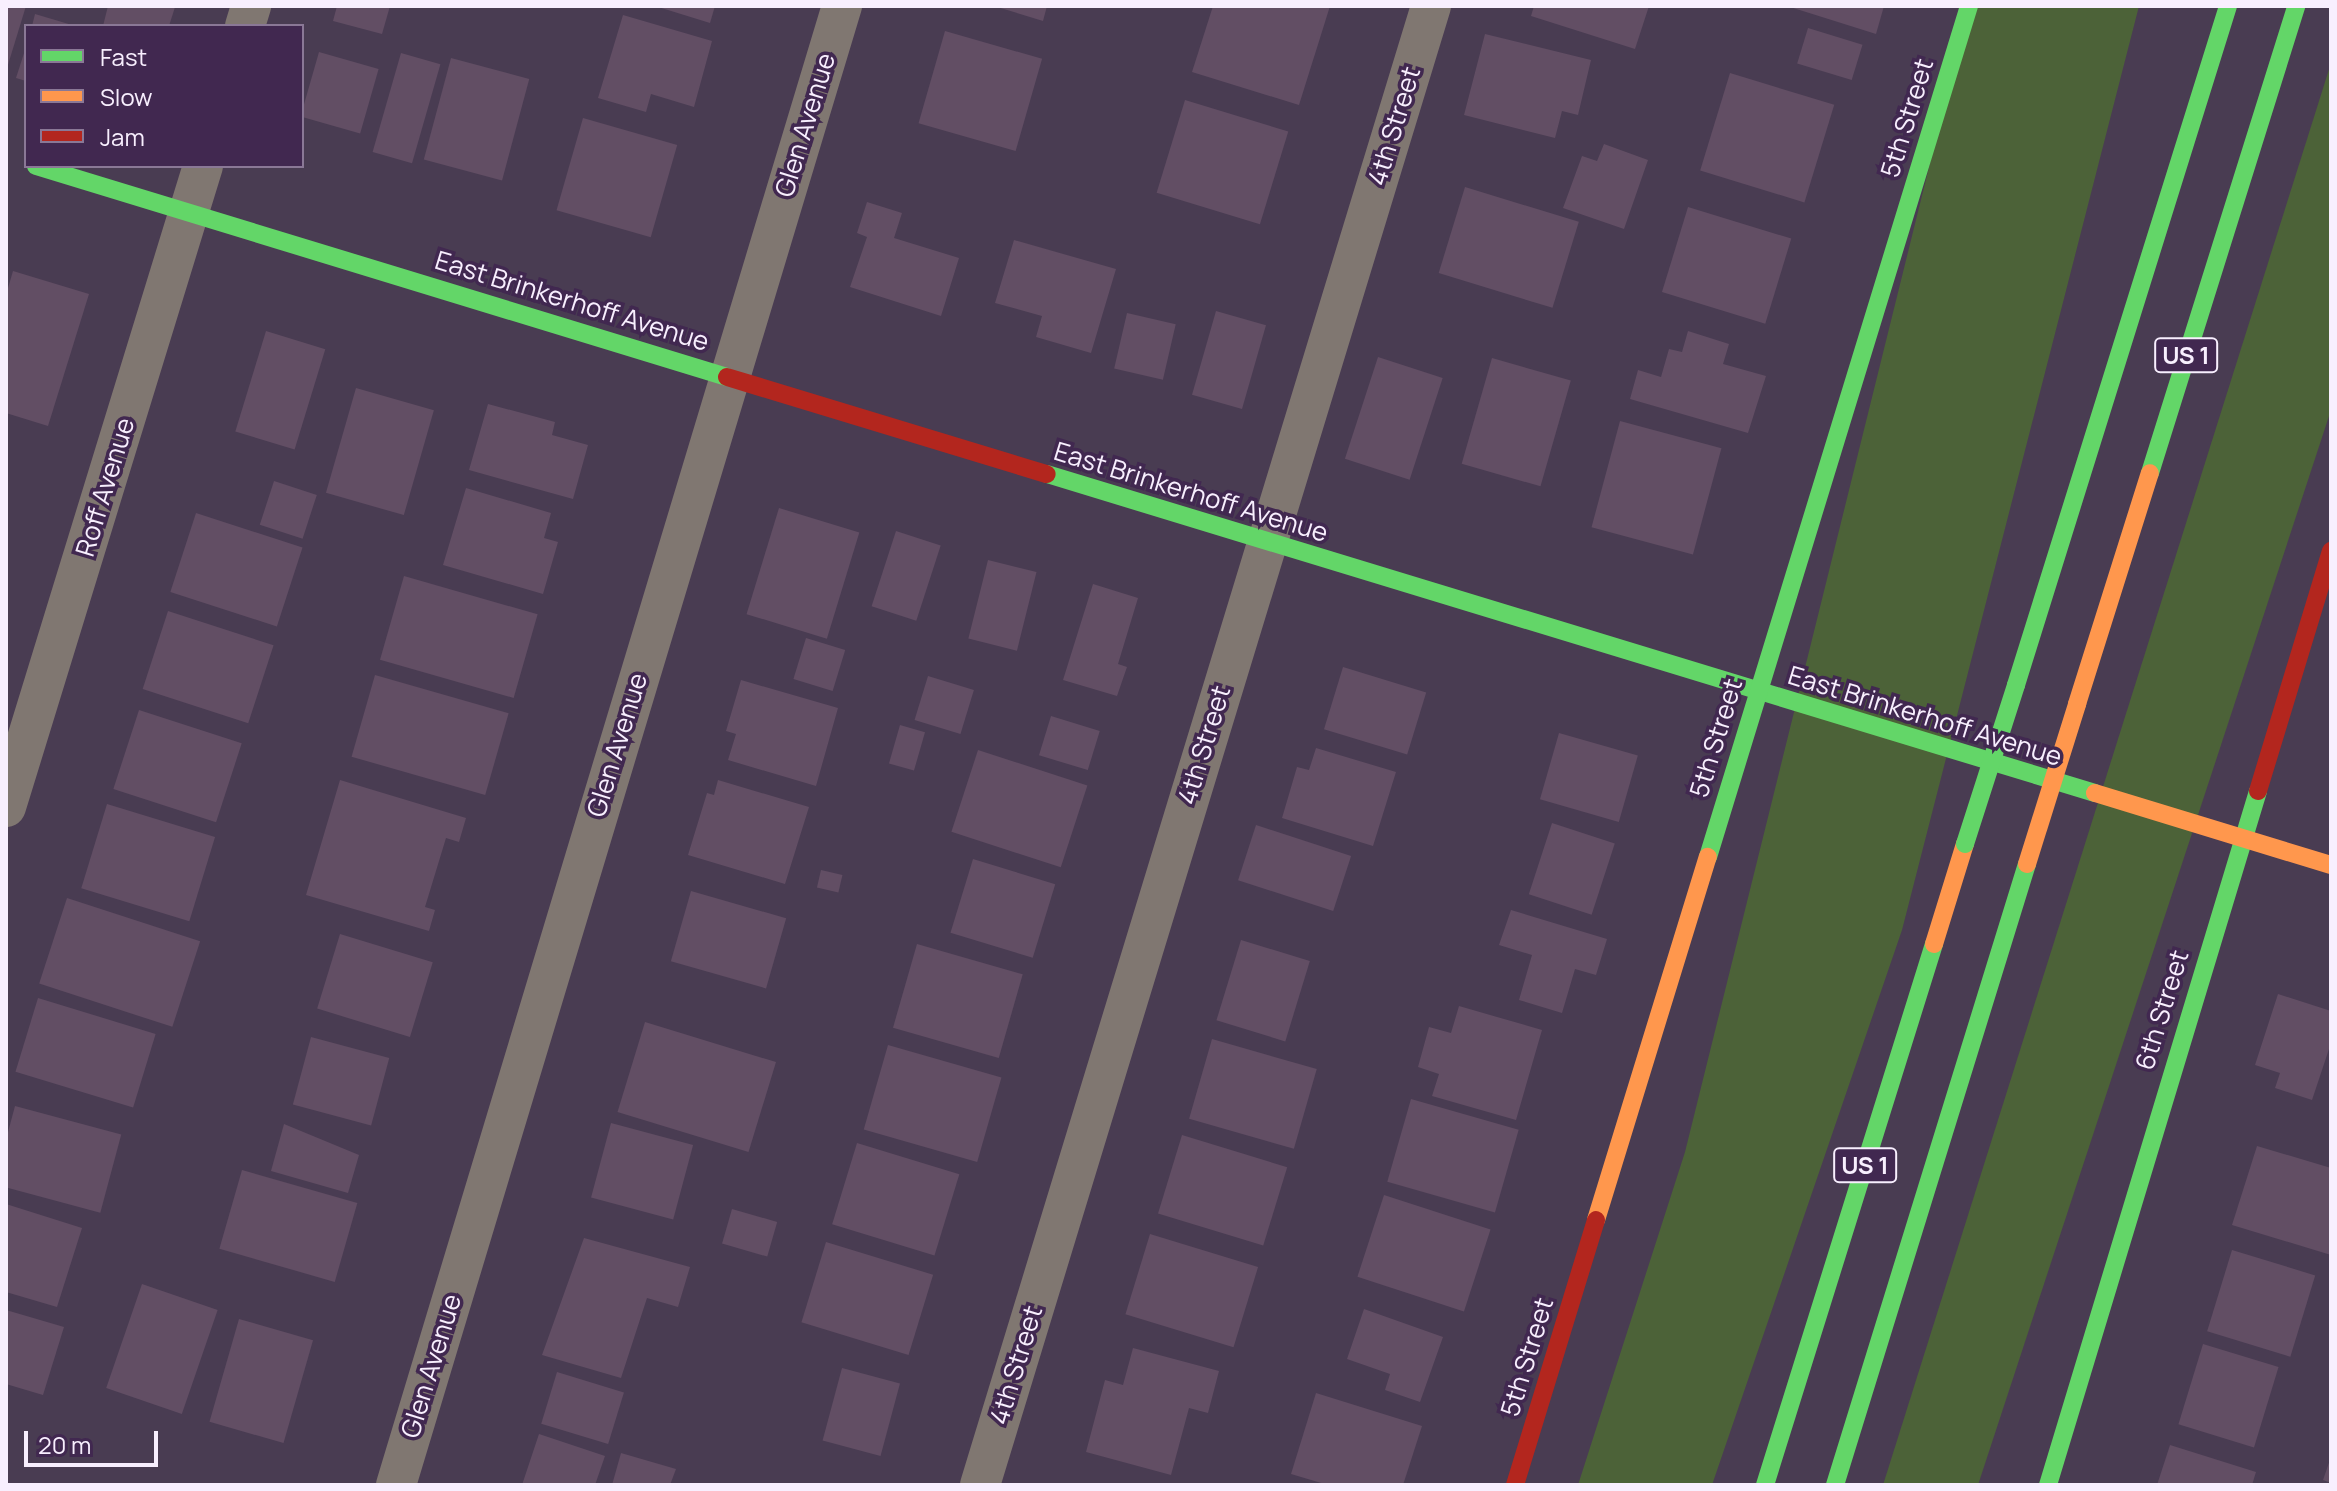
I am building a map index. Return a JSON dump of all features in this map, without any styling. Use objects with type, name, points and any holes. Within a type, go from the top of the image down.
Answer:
[{"type":"main road","name":"5th Street","points":[[1515,1485],[1969,6]]},
{"type":"main road","name":"US 1","points":[[1765,1485],[2228,6]]},
{"type":"main road","name":"US 1","points":[[1835,1485],[2296,6]]},
{"type":"main road","name":"East Brinkerhoff Avenue","points":[[43,168],[727,375],[1757,693],[2331,865]]},
{"type":"main road","name":"6th Street","points":[[2048,1485],[2241,837],[2331,551]]},
{"type":"street","name":"Glen Avenue","points":[[396,1485],[727,375],[842,6]]},
{"type":"street","name":"4th Street","points":[[980,1485],[1431,6]]},
{"type":"street","name":"Roff Avenue","points":[[6,807],[202,168]]},
{"type":"green space","points":[[1969,6],[2139,6],[1902,930],[1712,1485],[1578,1485],[1685,1152]]},
{"type":"green space","points":[[2331,63],[2331,410],[1978,1485],[1883,1485]]},
{"type":"building","points":[[6,6],[26,6],[7,68],[6,68]]},
{"type":"building","points":[[108,6],[175,7],[170,24],[104,24]]},
{"type":"building","points":[[337,6],[390,6],[382,34],[333,21]]},
{"type":"building","points":[[655,6],[715,6],[710,23]]},
{"type":"building","points":[[994,6],[1047,6],[1043,21]]},
{"type":"building","points":[[1213,6],[1330,6],[1299,105],[1192,72]]},
{"type":"building","points":[[1534,6],[1649,6],[1635,49],[1531,16]]},
{"type":"building","points":[[1787,6],[1884,6],[1876,34]]},
{"type":"building","points":[[35,14],[69,24],[32,24]]},
{"type":"building","points":[[623,15],[712,41],[694,107],[651,94],[646,112],[598,98]]},
{"type":"building","points":[[1808,28],[1863,45],[1852,80],[1797,63]]},
{"type":"building","points":[[945,31],[1042,59],[1016,151],[919,123]]},
{"type":"building","points":[[1485,34],[1591,60],[1578,115],[1562,111],[1555,138],[1464,115]]},
{"type":"building","points":[[319,52],[379,69],[360,133],[304,117],[304,104]]},
{"type":"building","points":[[24,53],[24,80],[16,78]]},
{"type":"building","points":[[401,53],[440,64],[412,163],[373,152]]},
{"type":"building","points":[[451,58],[529,79],[502,180],[424,159]]},
{"type":"building","points":[[1730,73],[1834,105],[1804,202],[1700,171]]},
{"type":"building","points":[[1185,100],[1288,132],[1260,224],[1157,193]]},
{"type":"building","points":[[583,118],[677,145],[651,237],[557,210]]},
{"type":"building","points":[[1604,144],[1648,160],[1624,229],[1563,208],[1582,156],[1597,161]]},
{"type":"building","points":[[1465,187],[1579,222],[1552,308],[1439,273]]},
{"type":"building","points":[[867,202],[902,213],[894,238],[959,258],[941,316],[850,287],[867,237],[857,233]]},
{"type":"building","points":[[1688,207],[1791,239],[1765,324],[1662,292]]},
{"type":"building","points":[[1014,240],[1116,269],[1091,353],[1036,337],[1042,316],[995,303]]},
{"type":"building","points":[[13,271],[89,294],[48,426],[6,413],[6,295]]},
{"type":"building","points":[[1216,311],[1266,325],[1242,409],[1192,395]]},
{"type":"building","points":[[1127,313],[1176,324],[1163,380],[1114,369]]},
{"type":"building","points":[[266,331],[325,349],[295,450],[235,431]]},
{"type":"building","points":[[1688,331],[1729,344],[1723,364],[1766,376],[1748,433],[1630,399],[1638,370],[1661,377],[1669,349],[1682,352]]},
{"type":"building","points":[[1378,357],[1443,378],[1410,480],[1345,459]]},
{"type":"building","points":[[1492,358],[1571,381],[1541,486],[1462,464]]},
{"type":"building","points":[[356,388],[434,410],[404,515],[326,493]]},
{"type":"building","points":[[488,404],[555,422],[552,435],[588,445],[573,499],[469,470]]},
{"type":"building","points":[[1620,421],[1721,448],[1693,554],[1592,527]]},
{"type":"building","points":[[274,481],[317,495],[303,539],[260,525]]},
{"type":"building","points":[[466,488],[551,513],[544,538],[558,542],[543,594],[443,565]]},
{"type":"building","points":[[779,508],[859,533],[827,639],[747,614]]},
{"type":"building","points":[[196,513],[303,548],[277,627],[170,592]]},
{"type":"building","points":[[896,531],[941,546],[916,621],[872,606]]},
{"type":"building","points":[[988,560],[1037,572],[1017,651],[968,639]]},
{"type":"building","points":[[404,576],[538,614],[514,698],[380,660]]},
{"type":"building","points":[[1093,584],[1138,598],[1118,664],[1127,667],[1117,696],[1063,680]]},
{"type":"building","points":[[168,611],[274,645],[248,723],[143,689]]},
{"type":"building","points":[[806,638],[845,650],[833,691],[793,679]]},
{"type":"building","points":[[1343,667],[1426,692],[1407,755],[1324,729]]},
{"type":"building","points":[[375,675],[509,713],[485,795],[352,757]]},
{"type":"building","points":[[928,676],[974,690],[960,734],[915,720]]},
{"type":"building","points":[[741,680],[838,708],[816,786],[728,760],[736,734],[726,731]]},
{"type":"building","points":[[139,710],[242,743],[216,822],[113,789]]},
{"type":"building","points":[[1051,716],[1100,731],[1088,770],[1039,755]]},
{"type":"building","points":[[900,725],[925,732],[914,771],[889,763]]},
{"type":"building","points":[[1559,733],[1638,756],[1619,822],[1540,799]]},
{"type":"building","points":[[1316,748],[1396,772],[1373,846],[1282,818],[1297,767],[1309,770]]},
{"type":"building","points":[[978,750],[1087,786],[1061,867],[951,832]]},
{"type":"building","points":[[340,780],[466,818],[459,842],[446,838],[425,907],[435,910],[429,931],[306,895]]},
{"type":"building","points":[[718,780],[809,807],[785,884],[688,855],[707,793],[714,795]]},
{"type":"building","points":[[107,804],[215,837],[189,921],[81,888]]},
{"type":"building","points":[[1552,823],[1615,843],[1592,915],[1529,894]]},
{"type":"building","points":[[1256,825],[1351,856],[1333,911],[1238,880]]},
{"type":"building","points":[[973,859],[1055,884],[1033,958],[950,933]]},
{"type":"building","points":[[821,870],[842,875],[838,892],[817,888]]},
{"type":"building","points":[[691,891],[786,918],[766,988],[671,961]]},
{"type":"building","points":[[67,898],[200,941],[172,1027],[39,984]]},
{"type":"building","points":[[1511,910],[1607,939],[1596,975],[1575,969],[1562,1013],[1519,1000],[1532,955],[1499,945]]},
{"type":"building","points":[[340,934],[433,962],[410,1037],[317,1009]]},
{"type":"building","points":[[1241,940],[1310,961],[1285,1041],[1216,1020]]},
{"type":"building","points":[[917,944],[1023,974],[999,1058],[893,1028]]},
{"type":"building","points":[[2278,994],[2331,1011],[2331,1043],[2312,1100],[2275,1088],[2280,1073],[2255,1065]]},
{"type":"building","points":[[38,998],[156,1034],[133,1108],[15,1072]]},
{"type":"building","points":[[1459,1006],[1542,1030],[1516,1120],[1432,1096],[1439,1074],[1418,1067],[1429,1027],[1451,1033]]},
{"type":"building","points":[[645,1022],[776,1062],[749,1152],[618,1112]]},
{"type":"building","points":[[311,1037],[389,1058],[371,1126],[293,1105]]},
{"type":"building","points":[[1212,1039],[1317,1069],[1294,1149],[1189,1119]]},
{"type":"building","points":[[888,1045],[1001,1078],[977,1162],[864,1130]]},
{"type":"building","points":[[1411,1099],[1519,1130],[1495,1213],[1387,1182]]},
{"type":"building","points":[[15,1106],[121,1134],[100,1213],[6,1187],[6,1140]]},
{"type":"building","points":[[611,1123],[693,1145],[673,1219],[591,1197]]},
{"type":"building","points":[[284,1124],[359,1155],[348,1193],[271,1171]]},
{"type":"building","points":[[1182,1135],[1287,1167],[1263,1246],[1158,1213]]},
{"type":"building","points":[[857,1143],[959,1174],[934,1256],[832,1224]]},
{"type":"building","points":[[2257,1146],[2331,1168],[2331,1255],[2232,1225]]},
{"type":"building","points":[[242,1170],[357,1203],[335,1282],[219,1249]]},
{"type":"building","points":[[1384,1195],[1491,1230],[1464,1311],[1357,1277]]},
{"type":"building","points":[[6,1204],[82,1228],[57,1307],[6,1292]]},
{"type":"building","points":[[732,1209],[777,1222],[767,1257],[722,1244]]},
{"type":"building","points":[[1150,1234],[1258,1267],[1234,1347],[1125,1314]]},
{"type":"building","points":[[584,1238],[690,1267],[678,1307],[647,1298],[621,1378],[542,1355]]},
{"type":"building","points":[[826,1242],[933,1275],[909,1355],[801,1322]]},
{"type":"building","points":[[2232,1250],[2315,1275],[2290,1357],[2207,1331]]},
{"type":"building","points":[[142,1284],[218,1310],[182,1414],[106,1388]]},
{"type":"building","points":[[1364,1309],[1443,1337],[1420,1402],[1385,1390],[1390,1374],[1347,1359]]},
{"type":"building","points":[[6,1310],[64,1327],[43,1395],[6,1384]]},
{"type":"building","points":[[239,1319],[313,1340],[284,1443],[210,1422]]},
{"type":"building","points":[[2203,1344],[2279,1367],[2254,1447],[2178,1424]]},
{"type":"building","points":[[1133,1348],[1219,1371],[1208,1413],[1189,1408],[1171,1475],[1086,1452],[1105,1380],[1123,1385]]},
{"type":"building","points":[[842,1368],[900,1384],[881,1456],[823,1440]]},
{"type":"building","points":[[557,1372],[624,1392],[608,1444],[541,1424]]},
{"type":"building","points":[[1316,1393],[1422,1426],[1403,1485],[1328,1485],[1291,1474]]},
{"type":"building","points":[[539,1434],[605,1456],[595,1485],[522,1485]]},
{"type":"building","points":[[2170,1445],[2256,1472],[2252,1485],[2157,1485]]},
{"type":"building","points":[[621,1453],[676,1469],[670,1485],[612,1485]]},
{"type":"building","points":[[2331,1457],[2331,1483],[2323,1480]]},
{"type":"traffic: fast","points":[[1708,857],[1969,6]]},
{"type":"traffic: fast","points":[[2016,685],[2228,6]]},
{"type":"traffic: fast","points":[[2150,473],[2296,6]]},
{"type":"traffic: fast","points":[[43,168],[727,377]]},
{"type":"traffic: fast","points":[[1047,474],[2095,793]]},
{"type":"traffic: fast","points":[[1965,844],[2016,685]]},
{"type":"traffic: fast","points":[[2048,1485],[2258,791]]},
{"type":"traffic: fast","points":[[1835,1485],[2027,864]]},
{"type":"traffic: fast","points":[[1765,1485],[1934,944]]},
{"type":"traffic: slow","points":[[2077,704],[2150,473]]},
{"type":"traffic: slow","points":[[2027,864],[2077,704]]},
{"type":"traffic: slow","points":[[2095,793],[2331,865]]},
{"type":"traffic: slow","points":[[1934,944],[1965,844]]},
{"type":"traffic: slow","points":[[1596,1220],[1708,857]]},
{"type":"traffic: jam","points":[[727,377],[1047,474]]},
{"type":"traffic: jam","points":[[2258,791],[2331,551]]},
{"type":"traffic: jam","points":[[1515,1485],[1596,1220]]}]
